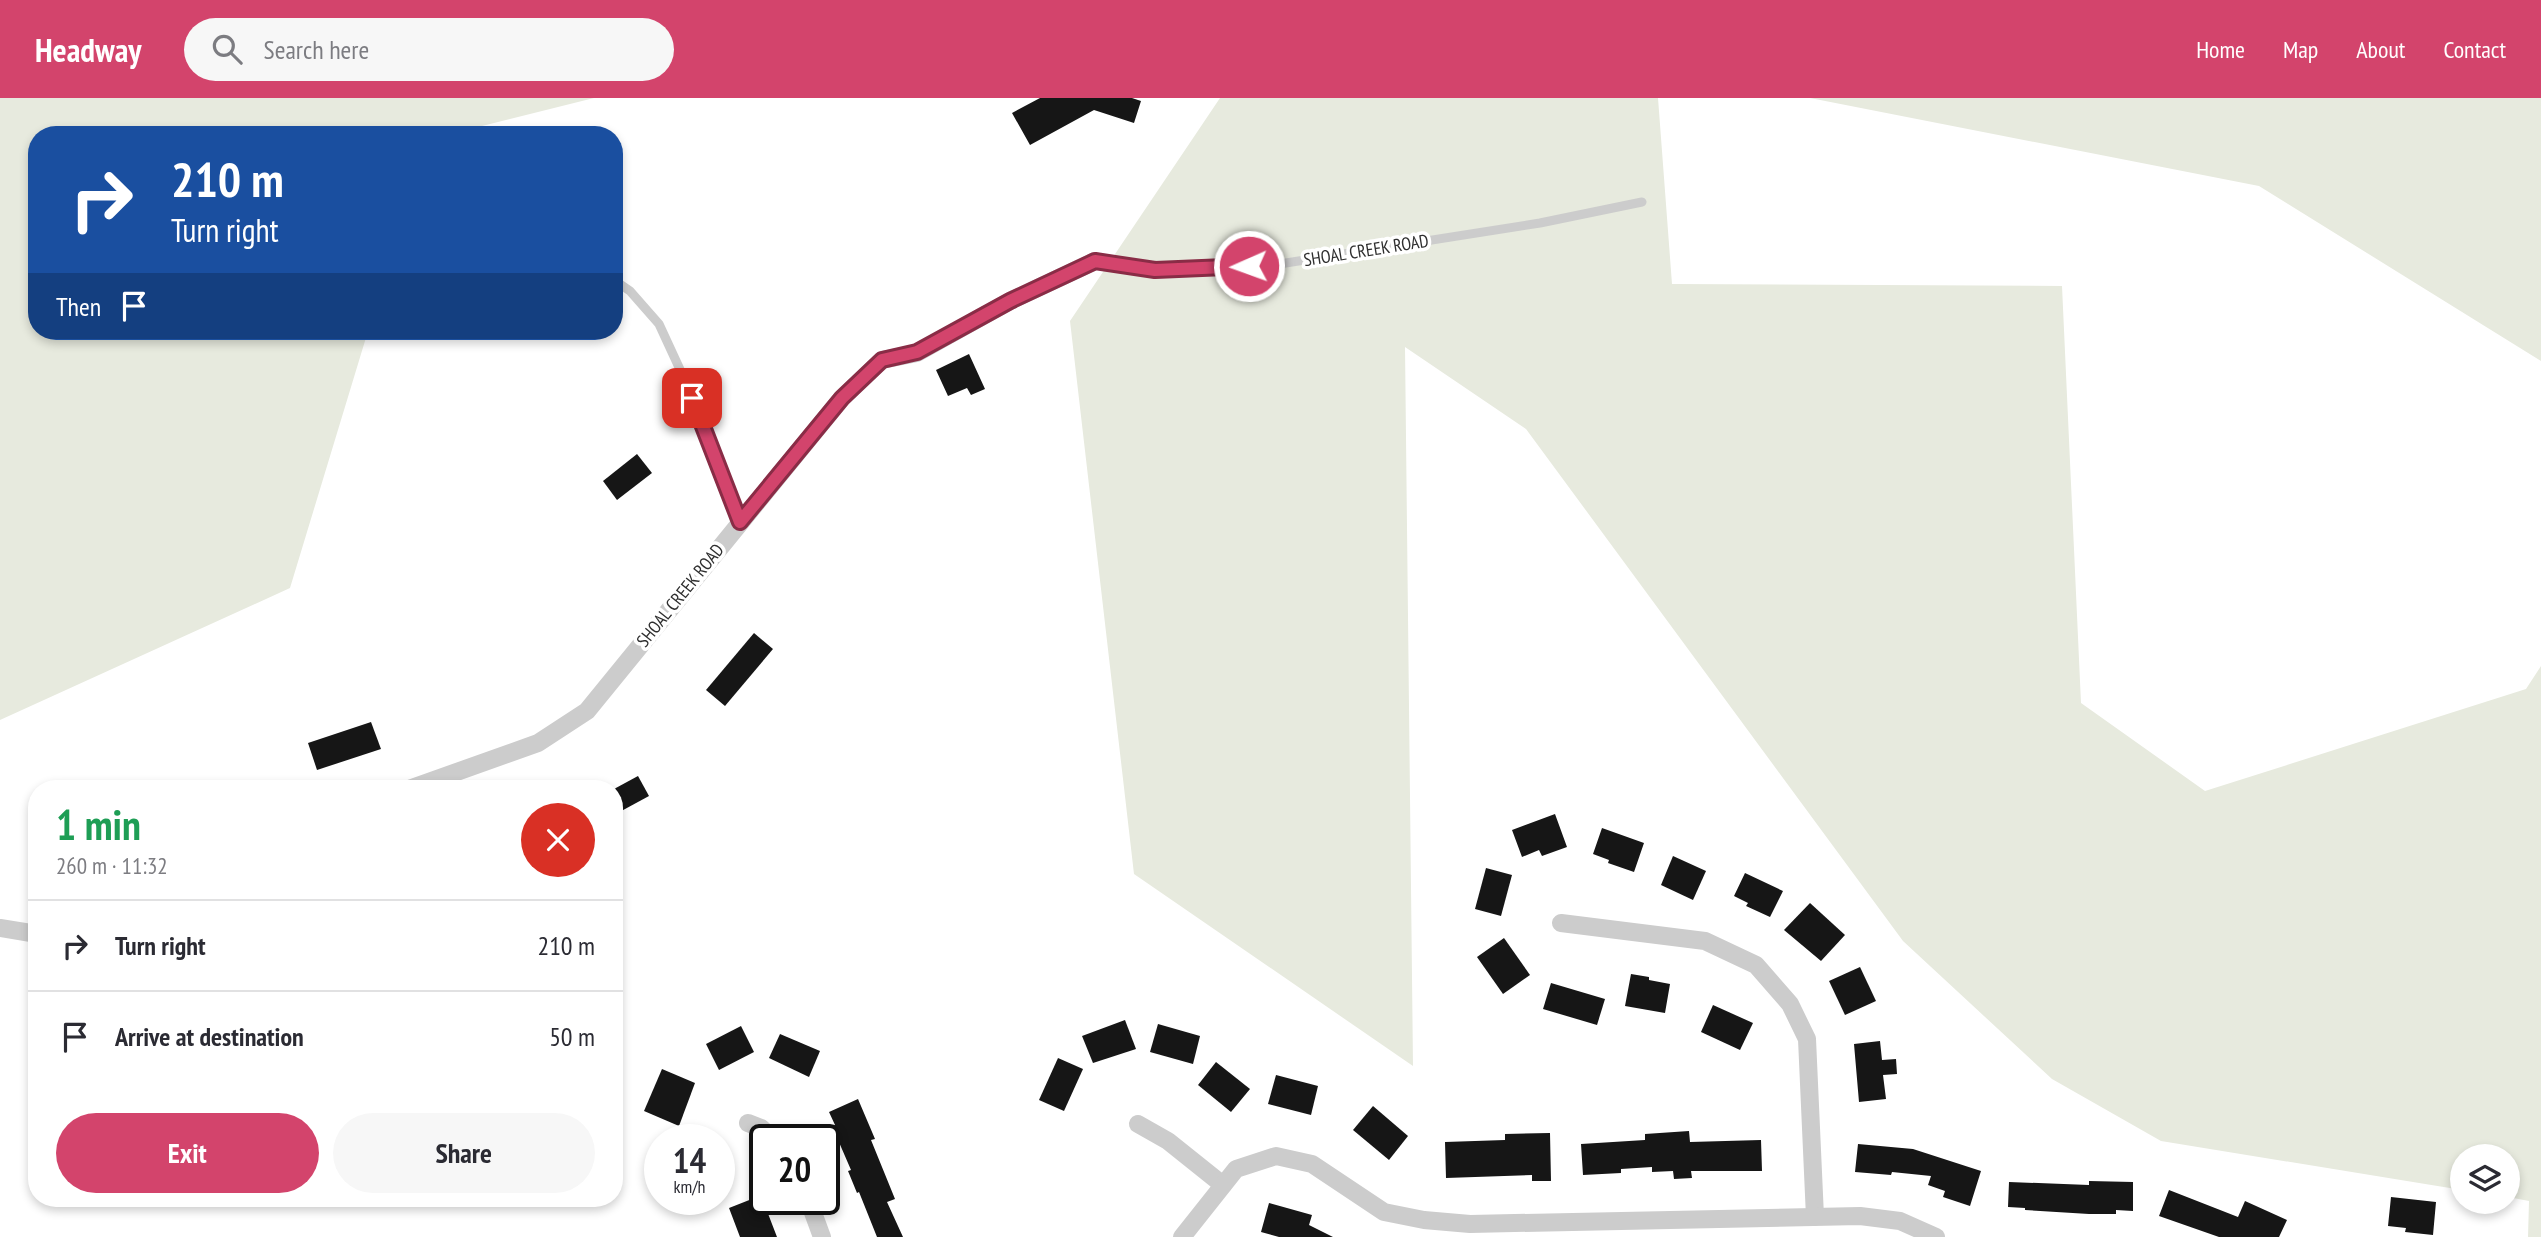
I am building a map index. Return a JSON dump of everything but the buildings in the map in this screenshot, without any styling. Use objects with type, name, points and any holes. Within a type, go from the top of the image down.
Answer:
[{"type":"street","name":"SHOAL CREEK ROAD","points":[[435,780],[538,743],[587,711],[842,398],[882,360],[917,352],[1010,301],[1095,261]]},
{"type":"street","points":[[1562,923],[1705,941],[1756,965],[1790,1004],[1807,1039],[1815,1217]]},
{"type":"street","points":[[0,928],[28,933]]},
{"type":"street","points":[[1139,1124],[1168,1141],[1223,1185]]},
{"type":"street","points":[[1182,1237],[1236,1170],[1276,1156],[1312,1164],[1384,1212],[1424,1220],[1563,1230],[1860,1216],[1900,1221],[1936,1237]]},
{"type":"street","points":[[814,1215],[822,1237]]},
{"type":"lane","name":"SHOAL CREEK ROAD","points":[[1095,261],[1155,270],[1273,265],[1540,223],[1642,202]]},
{"type":"lane","points":[[623,286],[659,324],[683,376],[740,522]]},
{"type":"shaded area","points":[[0,98],[594,98],[482,126],[28,126],[28,340],[365,340],[290,588],[0,720]]},
{"type":"shaded area","points":[[1220,98],[1658,98],[1672,284],[2062,286],[2081,703],[2205,791],[2526,689],[2541,666],[2541,1237],[2528,1237],[2529,1201],[2520,1199],[2520,1144],[2450,1144],[2450,1188],[2161,1141],[2052,1079],[1903,941],[1526,429],[1405,347],[1413,1066],[1134,874],[1070,321]]},
{"type":"shaded area","points":[[1810,98],[2541,98],[2541,361],[2259,186]]},
{"type":"route","points":[[692,398],[740,522],[842,398],[882,360],[917,352],[1010,301],[1095,261],[1155,270],[1249,266]]}]
